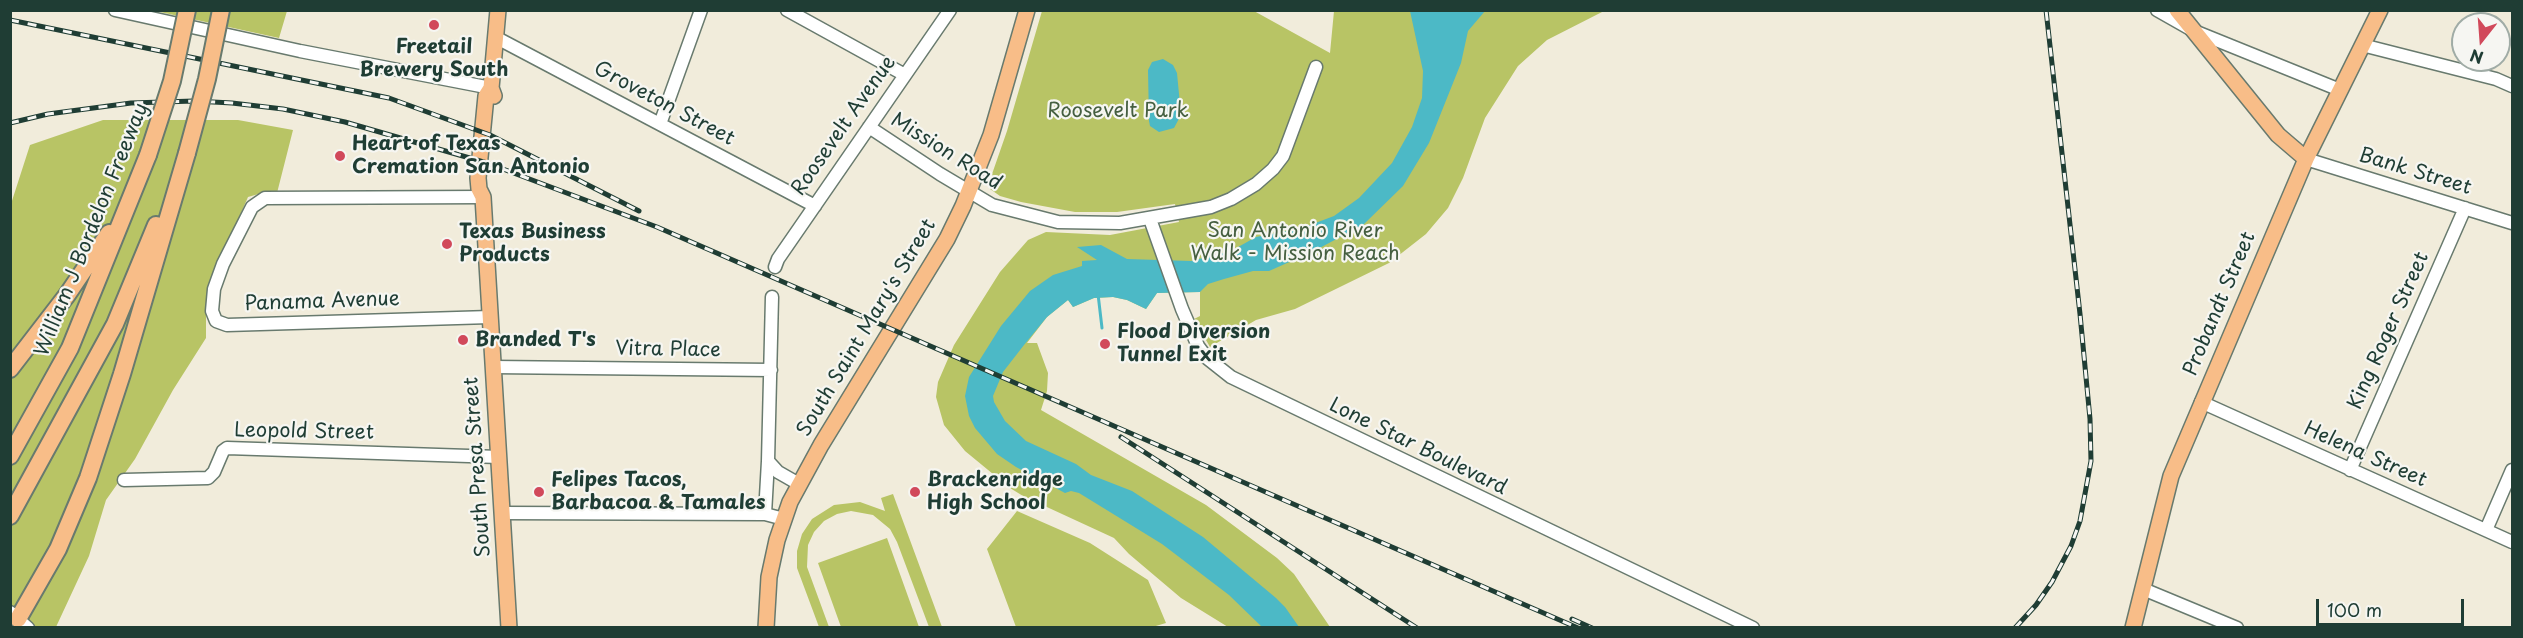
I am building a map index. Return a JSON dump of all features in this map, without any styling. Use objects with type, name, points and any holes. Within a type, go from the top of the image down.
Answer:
[{"type":"highway","name":"William J Bordelon Freeway","points":[[10,456],[70,348],[148,155],[172,81],[187,10]]},
{"type":"highway","points":[[18,621],[58,549],[88,478],[122,374],[187,153],[207,80],[221,10]]},
{"type":"highway","points":[[10,516],[115,324],[187,153]]},
{"type":"highway","points":[[10,369],[67,295],[126,207]]},
{"type":"main road","name":"South Presa Street","points":[[498,10],[491,88],[486,96],[479,189],[483,197],[509,627]]},
{"type":"main road","points":[[969,192],[992,132],[1027,10]]},
{"type":"main road","points":[[2177,10],[2278,135],[2306,159]]},
{"type":"main road","name":"Probandt Street","points":[[2133,627],[2171,476],[2306,159],[2380,10]]},
{"type":"main road","name":"South Saint Mary's Street","points":[[766,627],[769,577],[784,519],[799,484],[946,239],[969,192]]},
{"type":"street","points":[[115,10],[300,51],[491,88]]},
{"type":"street","points":[[660,124],[700,10]]},
{"type":"street","points":[[787,10],[905,75]]},
{"type":"street","name":"Roosevelt Avenue","points":[[775,267],[950,10]]},
{"type":"street","points":[[2157,10],[2193,31],[2340,90]]},
{"type":"street","name":"Groveton Street","points":[[495,37],[815,206]]},
{"type":"street","points":[[2362,45],[2496,79],[2512,86]]},
{"type":"street","name":"Mission Road","points":[[869,126],[992,205],[1058,222],[1120,224],[1191,212],[1221,203],[1256,184],[1273,169],[1290,142],[1316,67]]},
{"type":"street","name":"Bank Street","points":[[2306,159],[2512,223]]},
{"type":"street","name":"Panama Avenue","points":[[483,197],[265,198],[252,207],[223,264],[214,289],[212,311],[213,318],[222,324],[490,317]]},
{"type":"street","name":"King Roger Street","points":[[2350,470],[2464,208]]},
{"type":"street","name":"Lone Star Boulevard","points":[[1150,219],[1182,309],[1198,346],[1218,369],[1244,385],[1753,627]]},
{"type":"street","name":"South Saint Mary's Street","points":[[765,514],[772,297]]},
{"type":"street","name":"Vitra Place","points":[[493,367],[771,370]]},
{"type":"street","name":"Helena Street","points":[[2201,402],[2512,542]]},
{"type":"street","name":"Leopold Street","points":[[124,480],[208,478],[214,472],[223,451],[227,448],[499,457]]},
{"type":"street","points":[[768,461],[778,472],[799,484]]},
{"type":"street","points":[[2486,530],[2512,470]]},
{"type":"street","points":[[502,513],[765,514],[784,519]]},
{"type":"street","points":[[2143,589],[2237,627]]},
{"type":"green space","points":[[151,10],[287,11],[279,38]]},
{"type":"green space","points":[[1042,11],[1254,11],[1330,53],[1334,11],[1604,11],[1547,40],[1518,66],[1485,118],[1463,178],[1448,208],[1426,234],[1389,263],[1295,309],[1256,320],[1210,347],[1194,319],[1200,316],[1200,292],[1157,293],[1146,309],[1127,300],[1113,297],[1094,298],[1073,307],[1068,300],[1047,317],[1027,343],[1037,343],[1048,373],[1047,391],[1041,410],[1206,505],[1277,558],[1294,574],[1330,627],[1228,627],[1181,598],[1129,554],[1114,538],[1010,488],[965,451],[944,425],[936,397],[938,382],[954,345],[1000,272],[1028,240],[1046,232],[1110,235],[1179,222],[1175,204],[1117,212],[1075,212],[1021,202],[1000,196],[990,189],[991,177]]},
{"type":"green space","points":[[103,120],[238,120],[293,130],[277,193],[269,191],[248,197],[210,284],[206,313],[206,338],[173,390],[135,459],[106,500],[89,556],[56,627],[11,628],[10,207],[30,145]]},
{"type":"green space","points":[[893,494],[942,627],[929,627],[890,529],[873,515],[851,511],[837,514],[824,521],[814,532],[808,545],[807,567],[829,627],[819,627],[797,568],[797,551],[802,534],[812,519],[834,505],[860,502],[885,511],[881,498]]},
{"type":"green space","points":[[1017,511],[1090,543],[1148,580],[1166,623],[1149,628],[1016,627],[987,549]]},
{"type":"green space","points":[[887,538],[919,627],[841,627],[818,563]]},
{"type":"water","points":[[1410,11],[1485,11],[1468,31],[1461,63],[1429,143],[1403,186],[1363,225],[1312,252],[1269,271],[1253,271],[1224,279],[1208,284],[1200,292],[1157,293],[1146,309],[1127,300],[1113,297],[1094,298],[1073,307],[1068,300],[1047,317],[1024,345],[1003,372],[993,396],[1005,421],[1026,441],[1076,464],[1091,475],[1132,491],[1203,537],[1276,598],[1299,627],[1262,627],[1229,595],[1162,544],[1079,493],[1071,491],[1065,493],[1016,467],[997,454],[975,428],[969,416],[965,396],[969,377],[1001,326],[1030,291],[1053,275],[1082,266],[1082,261],[1097,260],[1077,247],[1101,245],[1127,259],[1191,261],[1231,251],[1256,237],[1302,228],[1334,216],[1359,198],[1392,163],[1412,127],[1422,98],[1423,71]]},
{"type":"water","points":[[1163,59],[1173,65],[1177,73],[1181,115],[1174,128],[1159,132],[1150,126],[1149,121],[1148,70],[1152,62]]},
{"type":"waterway","points":[[1098,294],[1102,328]]},
{"type":"railway","points":[[2015,628],[2036,605],[2052,582],[2071,546],[2080,521],[2091,461],[2090,419],[2080,314],[2046,10]]},
{"type":"railway","points":[[10,20],[389,98],[490,135],[639,211]]},
{"type":"railway","points":[[10,123],[48,114],[131,103],[194,101],[232,103],[283,109],[345,122],[487,163],[657,227],[1578,628]]},
{"type":"railway","points":[[1121,437],[1417,628]]},
{"type":"railway","points":[[1572,619],[1592,628]]},
{"type":"place","name":"Freetail Brewery South","points":[[434,25]]},
{"type":"place","name":"Heart of Texas Cremation San Antonio","points":[[340,156]]},
{"type":"place","name":"Texas Business Products","points":[[447,244]]},
{"type":"place","name":"Branded T's","points":[[463,340]]},
{"type":"place","name":"Flood Diversion Tunnel Exit","points":[[1105,344]]},
{"type":"place","name":"Felipes Tacos, Barbacoa & Tamales","points":[[539,492]]},
{"type":"place","name":"Brackenridge High School","points":[[915,492]]},
{"type":"park label","name":"Roosevelt Park","points":[[1118,111]]},
{"type":"park label","name":"San Antonio River Walk - Mission Reach","points":[[1295,242]]}]
